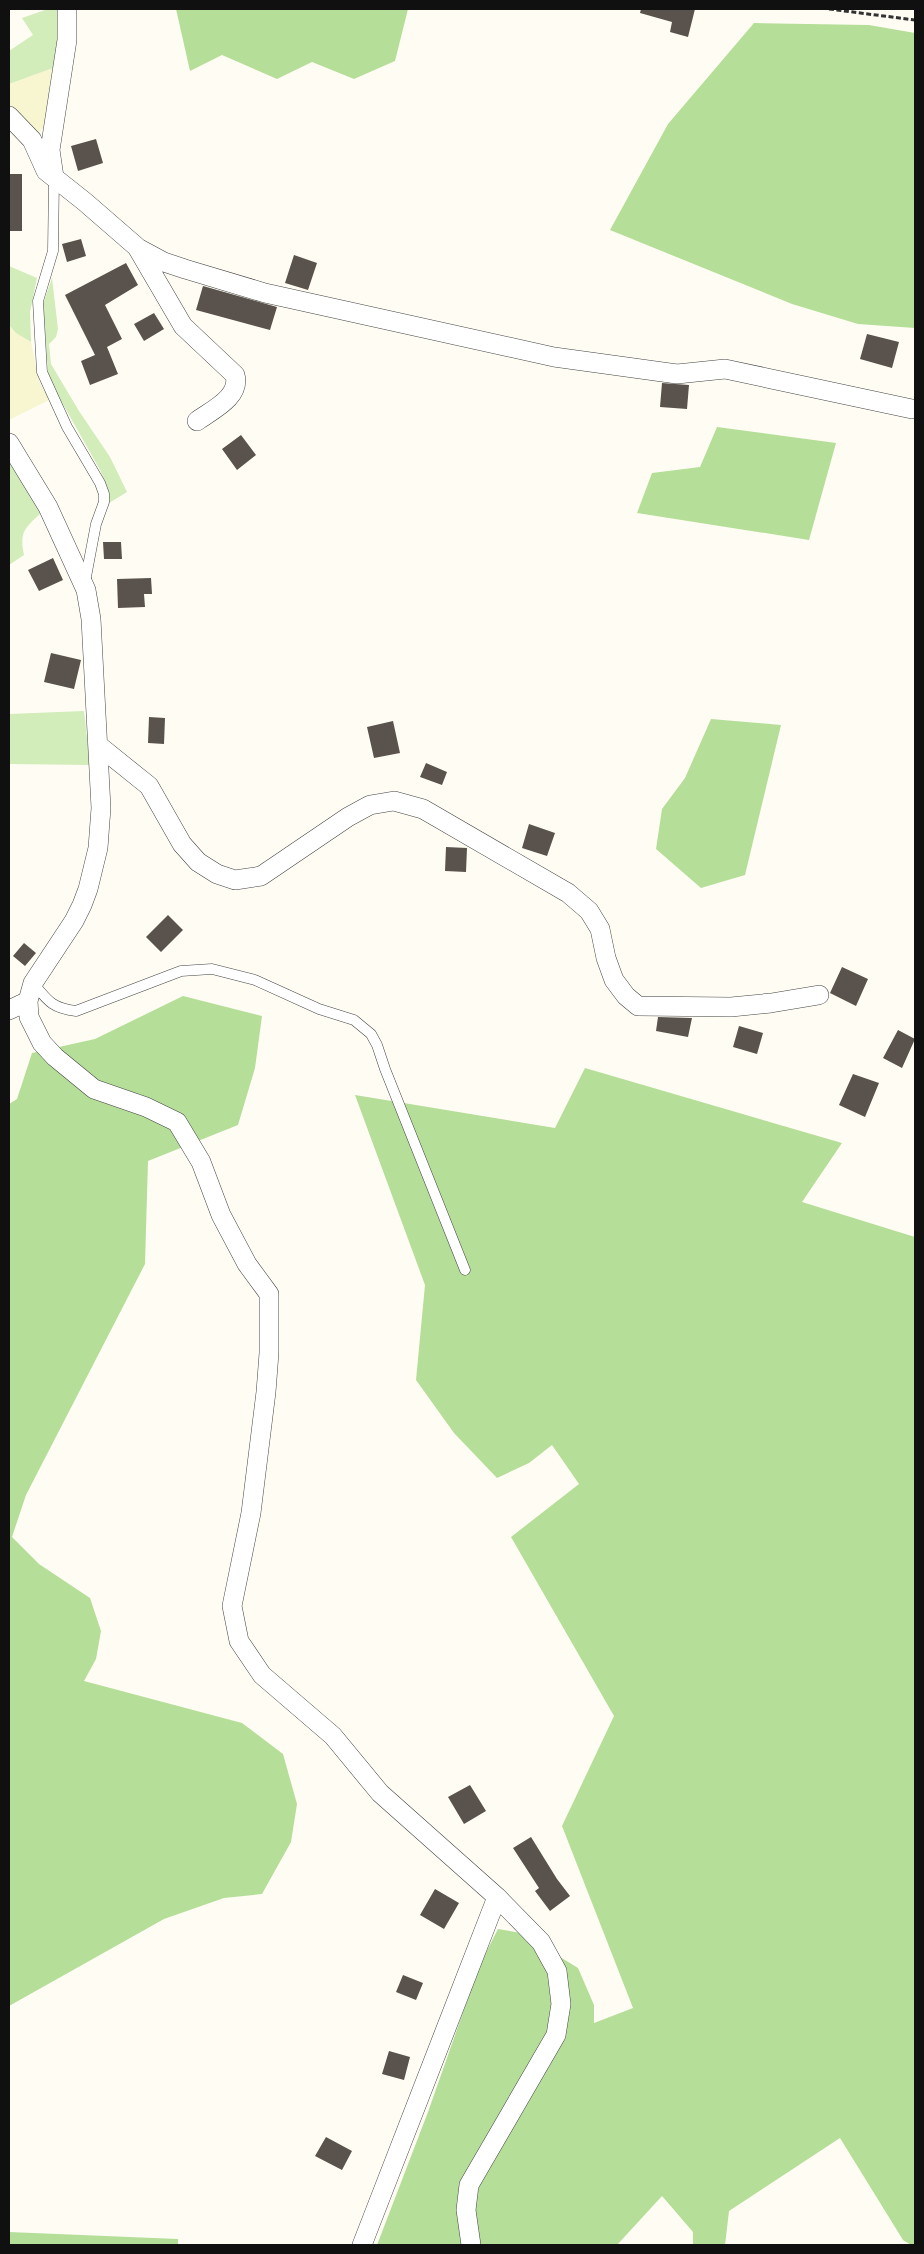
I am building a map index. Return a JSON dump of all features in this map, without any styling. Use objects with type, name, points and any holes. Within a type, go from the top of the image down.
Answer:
[{"type":"street","points":[[54,178],[50,150],[67,40],[67,9]]},
{"type":"street","points":[[9,116],[32,140],[43,166],[54,178],[86,202],[138,248],[164,262],[265,293],[554,357],[677,374],[725,369],[912,409]]},
{"type":"street","points":[[138,248],[183,326],[235,375],[237,383],[232,394],[196,422]]},
{"type":"street","points":[[9,443],[48,507],[84,586],[91,619],[101,808],[98,848],[88,889],[74,921],[30,992],[9,1010]]},
{"type":"street","points":[[98,745],[149,786],[182,844],[198,862],[217,874],[235,880],[261,876],[348,817],[370,805],[394,801],[423,809],[568,893],[589,910],[600,929],[606,958],[614,980],[626,996],[638,1006],[730,1007],[771,1003],[819,995]]},
{"type":"street","points":[[30,992],[29,1017],[42,1043],[55,1057],[94,1089],[146,1107],[178,1122],[201,1162],[221,1215],[247,1264],[269,1294],[269,1353],[266,1392],[251,1513],[232,1606],[239,1641],[262,1675],[334,1736],[359,1770],[380,1793],[497,1897],[541,1942],[557,1972],[561,2004],[556,2035],[469,2185],[466,2210],[471,2245]]},
{"type":"street","points":[[362,2245],[497,1897]]},
{"type":"lane","points":[[54,178],[53,251],[38,302],[42,372],[67,427],[100,483],[104,494],[104,502],[96,524],[84,586]]},
{"type":"lane","points":[[30,992],[51,1005],[76,1011],[181,971],[212,969],[256,980],[319,1008],[354,1020],[371,1034],[378,1045],[385,1069],[465,1270]]},
{"type":"path","points":[[829,9],[915,20]]},
{"type":"green space","points":[[48,9],[59,9],[60,28],[53,68],[9,84],[9,51],[33,35],[22,18]]},
{"type":"green space","points":[[176,9],[408,9],[395,61],[354,79],[312,62],[277,79],[222,55],[190,71]]},
{"type":"green space","points":[[754,23],[869,25],[915,33],[915,328],[858,324],[792,304],[610,230],[668,124]]},
{"type":"green space","points":[[53,68],[45,126],[39,133],[35,133],[9,107],[9,84]]},
{"type":"green space","points":[[9,266],[37,278],[30,312],[31,342],[16,333],[9,325]]},
{"type":"green space","points":[[52,278],[58,329],[56,337],[49,344],[51,364],[79,411],[110,457],[127,492],[109,503],[106,484],[100,470],[59,397],[48,373],[43,304]]},
{"type":"green space","points":[[9,325],[16,333],[31,342],[39,381],[49,400],[9,420]]},
{"type":"green space","points":[[717,427],[836,443],[809,540],[637,513],[652,473],[700,467]]},
{"type":"green space","points":[[9,457],[42,512],[25,530],[22,540],[24,555],[9,565]]},
{"type":"green space","points":[[84,711],[90,765],[9,764],[9,714]]},
{"type":"green space","points":[[711,719],[781,725],[745,875],[701,888],[656,849],[662,809],[685,778]]},
{"type":"green space","points":[[183,996],[262,1016],[255,1068],[238,1125],[148,1161],[145,1264],[26,1495],[12,1537],[39,1564],[90,1598],[101,1631],[96,1659],[84,1681],[242,1723],[283,1754],[297,1804],[291,1842],[262,1894],[224,1898],[164,1919],[9,2006],[9,1104],[17,1099],[32,1053],[95,1039]]},
{"type":"green space","points":[[585,1068],[842,1143],[802,1202],[915,1237],[915,2245],[911,2245],[903,2240],[840,2138],[729,2211],[725,2245],[693,2245],[693,2232],[662,2196],[617,2245],[377,2245],[428,2112],[480,1964],[498,1929],[521,1933],[578,1968],[594,2005],[594,2023],[633,2008],[562,1826],[614,1716],[511,1537],[579,1484],[552,1445],[529,1463],[497,1478],[454,1433],[416,1380],[425,1285],[355,1095],[555,1128]]},
{"type":"green space","points":[[9,2232],[178,2239],[178,2245],[9,2245]]},
{"type":"building","points":[[641,9],[695,9],[688,37],[670,32],[672,22],[640,13]]},
{"type":"building","points":[[96,139],[103,163],[78,171],[71,146]]},
{"type":"building","points":[[9,174],[22,174],[22,231],[9,231]]},
{"type":"building","points":[[81,239],[86,256],[67,262],[62,244]]},
{"type":"building","points":[[294,255],[317,263],[308,290],[285,283]]},
{"type":"building","points":[[126,263],[138,285],[105,305],[122,339],[107,347],[118,374],[90,385],[81,361],[95,355],[65,295]]},
{"type":"building","points":[[203,286],[277,307],[270,330],[196,310]]},
{"type":"building","points":[[154,313],[164,329],[144,341],[134,324]]},
{"type":"building","points":[[867,334],[899,342],[892,368],[860,359]]},
{"type":"building","points":[[662,383],[689,385],[687,409],[660,407]]},
{"type":"building","points":[[241,435],[256,455],[237,470],[222,449]]},
{"type":"building","points":[[103,542],[121,542],[122,559],[104,559]]},
{"type":"building","points":[[53,558],[63,580],[39,591],[28,570]]},
{"type":"building","points":[[151,578],[152,594],[144,594],[145,607],[118,608],[117,579]]},
{"type":"building","points":[[51,653],[81,660],[74,689],[44,682]]},
{"type":"building","points":[[149,717],[165,718],[164,744],[148,743]]},
{"type":"building","points":[[393,721],[400,753],[374,758],[367,727]]},
{"type":"building","points":[[426,763],[447,772],[442,785],[420,777]]},
{"type":"building","points":[[529,824],[555,833],[547,856],[522,848]]},
{"type":"building","points":[[446,847],[467,848],[466,872],[445,871]]},
{"type":"building","points":[[168,915],[183,930],[161,952],[146,937]]},
{"type":"building","points":[[24,943],[36,953],[25,966],[13,956]]},
{"type":"building","points":[[842,967],[868,979],[856,1006],[830,993]]},
{"type":"building","points":[[658,1017],[692,1018],[688,1037],[656,1031]]},
{"type":"building","points":[[739,1026],[763,1033],[757,1054],[733,1047]]},
{"type":"building","points":[[898,1030],[915,1039],[902,1068],[883,1058]]},
{"type":"building","points":[[853,1074],[879,1083],[865,1117],[839,1105]]},
{"type":"building","points":[[470,1785],[486,1811],[464,1824],[448,1797]]},
{"type":"building","points":[[531,1837],[570,1896],[550,1911],[535,1891],[539,1888],[513,1848]]},
{"type":"building","points":[[435,1889],[459,1903],[444,1929],[420,1915]]},
{"type":"building","points":[[403,1975],[423,1983],[416,2000],[396,1992]]},
{"type":"building","points":[[389,2051],[410,2057],[404,2080],[382,2074]]},
{"type":"building","points":[[326,2137],[352,2151],[342,2170],[315,2156]]}]
